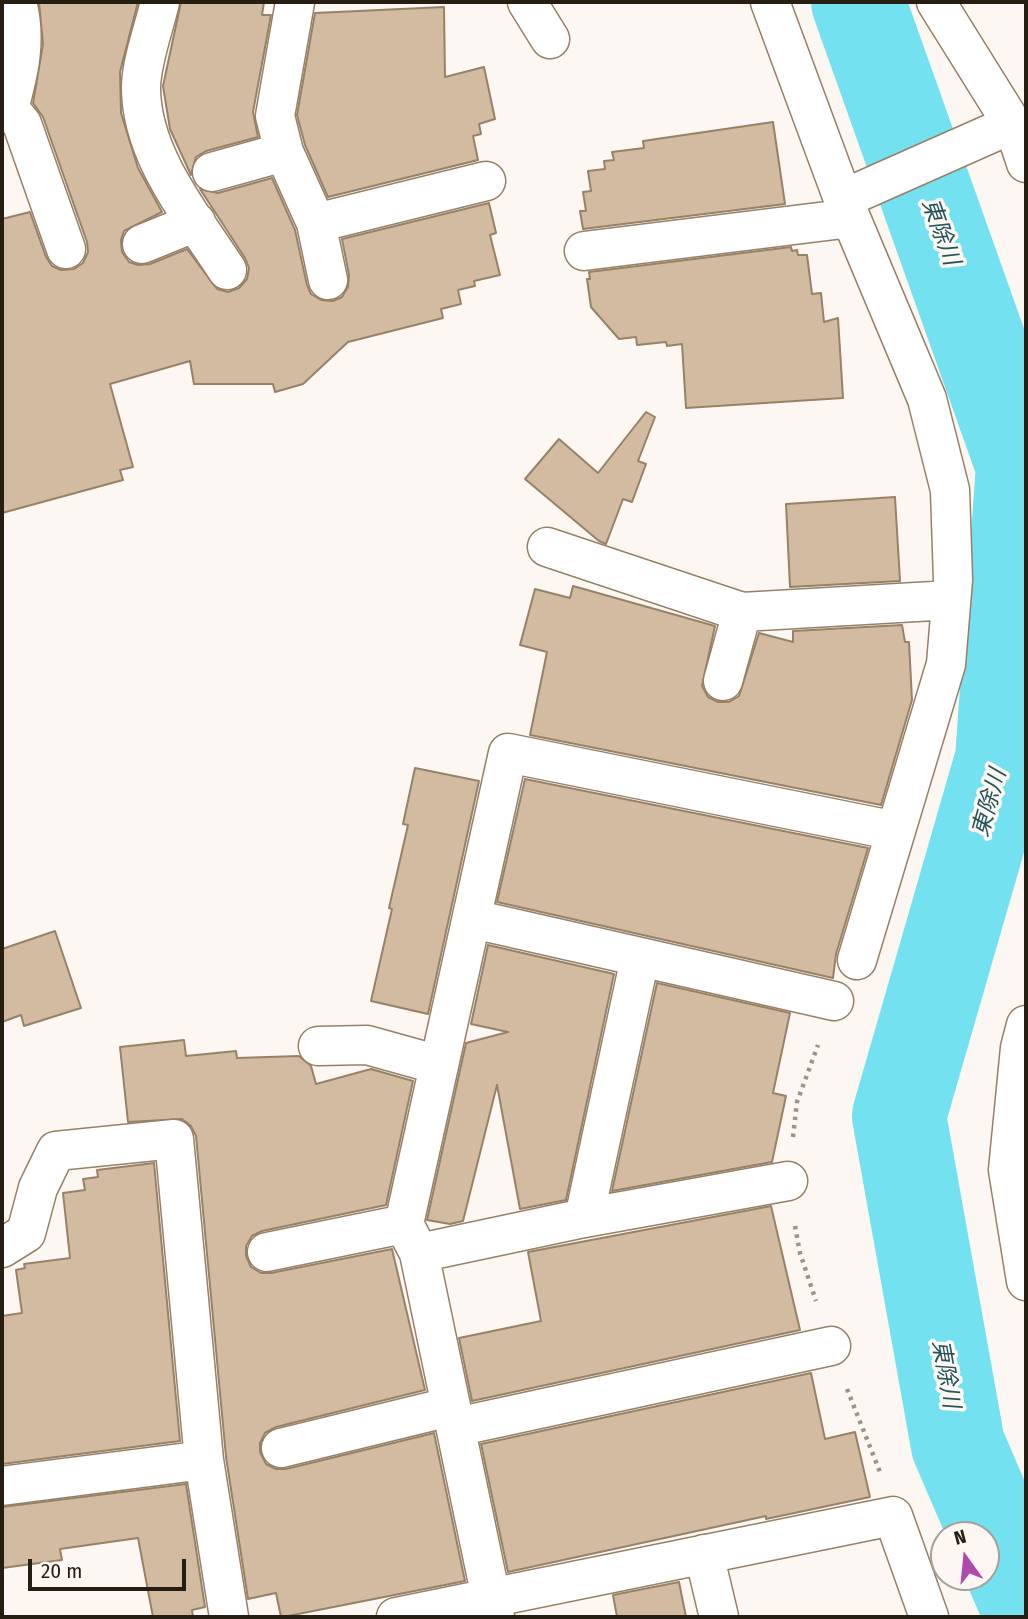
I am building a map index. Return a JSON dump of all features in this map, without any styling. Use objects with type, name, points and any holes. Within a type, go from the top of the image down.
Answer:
[{"type":"street","points":[[17,2],[22,21],[20,68],[5,110],[22,124],[66,249]]},
{"type":"street","points":[[160,2],[141,86],[147,128],[167,176],[227,270]]},
{"type":"street","points":[[295,2],[275,116],[284,152],[316,223],[328,280]]},
{"type":"street","points":[[527,2],[550,39]]},
{"type":"street","points":[[771,2],[847,209],[927,399],[950,490],[951,600],[947,664],[857,960]]},
{"type":"street","points":[[936,2],[1014,127],[1026,163]]},
{"type":"street","points":[[584,251],[847,209],[1014,127]]},
{"type":"street","points":[[212,172],[284,152]]},
{"type":"street","points":[[316,223],[486,181]]},
{"type":"street","points":[[142,244],[196,222]]},
{"type":"street","points":[[547,547],[742,612],[951,600]]},
{"type":"street","points":[[723,681],[742,612]]},
{"type":"street","points":[[492,1608],[412,1238],[439,1065],[509,752],[896,831]]},
{"type":"street","points":[[473,919],[834,1001]]},
{"type":"street","points":[[584,1218],[640,958]]},
{"type":"street","points":[[1026,1025],[1020,1048],[1008,1170],[1026,1281]]},
{"type":"street","points":[[318,1046],[368,1045],[439,1065]]},
{"type":"street","points":[[2,1248],[26,1233],[38,1188],[56,1151],[173,1139],[204,1460],[229,1617]]},
{"type":"street","points":[[267,1252],[584,1218],[788,1181]]},
{"type":"street","points":[[281,1448],[831,1346]]},
{"type":"street","points":[[2,1486],[204,1460]]},
{"type":"street","points":[[396,1617],[492,1608],[705,1554],[893,1516],[929,1617]]},
{"type":"street","points":[[705,1554],[719,1617]]},
{"type":"path","points":[[834,1001],[797,1102],[788,1181],[800,1253],[831,1346],[880,1472],[893,1516]]},
{"type":"building","points":[[39,2],[138,2],[120,72],[121,113],[138,168],[162,212],[124,231],[121,240],[122,252],[129,262],[138,265],[150,264],[187,249],[217,289],[228,292],[239,288],[247,279],[249,268],[200,189],[218,193],[272,178],[295,230],[307,285],[311,294],[321,300],[333,301],[342,297],[348,287],[349,275],[342,239],[489,203],[496,233],[490,235],[500,275],[474,281],[475,286],[458,290],[461,304],[441,309],[443,318],[348,342],[303,384],[275,392],[273,384],[194,384],[190,361],[110,384],[133,467],[120,470],[123,480],[2,513],[2,219],[30,212],[46,257],[52,266],[61,270],[74,269],[83,263],[88,252],[87,242],[43,117],[33,103],[43,44]]},
{"type":"building","points":[[181,2],[264,2],[262,15],[271,15],[253,112],[258,137],[206,151],[196,157],[191,175],[170,129],[163,86]]},
{"type":"building","points":[[444,7],[445,77],[484,67],[495,119],[479,124],[481,134],[473,136],[478,160],[328,197],[305,145],[297,115],[315,13]]},
{"type":"building","points":[[773,122],[785,204],[583,229],[580,211],[586,211],[583,192],[591,191],[588,171],[605,169],[604,161],[614,160],[612,152],[644,148],[643,141]]},
{"type":"building","points":[[791,247],[792,251],[797,250],[798,255],[807,255],[812,294],[821,293],[824,322],[838,318],[843,398],[686,408],[682,344],[667,346],[666,342],[637,345],[636,337],[619,339],[591,307],[587,279],[590,279],[589,272]]},
{"type":"building","points":[[646,412],[655,417],[638,461],[646,464],[632,502],[623,499],[606,544],[525,479],[559,439],[598,473]]},
{"type":"building","points":[[895,497],[900,581],[790,587],[786,504]]},
{"type":"building","points":[[573,586],[715,626],[702,686],[708,697],[718,702],[729,702],[739,696],[759,633],[793,642],[793,631],[902,625],[905,642],[909,642],[912,700],[881,805],[530,735],[547,652],[520,645],[535,589],[570,598]]},
{"type":"building","points":[[415,768],[479,781],[428,1014],[371,1001],[408,825],[403,824]]},
{"type":"building","points":[[525,779],[868,848],[836,954],[833,978],[497,902]]},
{"type":"building","points":[[55,931],[81,1008],[24,1026],[21,1015],[2,1022],[2,949]]},
{"type":"building","points":[[488,945],[614,974],[566,1200],[520,1209],[497,1085],[463,1221],[450,1224],[427,1220],[466,1043],[508,1032],[471,1024]]},
{"type":"building","points":[[657,983],[790,1013],[773,1093],[786,1096],[772,1162],[612,1191]]},
{"type":"building","points":[[184,1040],[186,1056],[236,1051],[237,1058],[299,1056],[311,1066],[316,1084],[371,1069],[413,1081],[386,1205],[262,1231],[252,1236],[246,1246],[246,1256],[251,1267],[261,1273],[271,1273],[392,1249],[425,1390],[276,1427],[265,1433],[260,1443],[260,1452],[266,1464],[276,1469],[286,1469],[434,1433],[465,1581],[283,1617],[276,1593],[248,1599],[226,1457],[196,1136],[191,1126],[182,1119],[128,1122],[120,1047]]},
{"type":"building","points":[[154,1163],[180,1441],[2,1464],[2,1316],[22,1313],[16,1270],[25,1268],[24,1264],[70,1258],[63,1193],[85,1190],[83,1179],[98,1177],[97,1170]]},
{"type":"building","points":[[771,1206],[800,1330],[472,1401],[459,1338],[541,1321],[528,1252]]},
{"type":"building","points":[[811,1373],[825,1439],[855,1432],[870,1497],[766,1519],[766,1516],[508,1572],[481,1444]]},
{"type":"building","points":[[186,1484],[205,1607],[192,1610],[193,1617],[153,1617],[138,1538],[60,1549],[62,1560],[2,1568],[2,1507]]},
{"type":"building","points":[[679,1582],[686,1617],[617,1617],[613,1595]]},
{"type":"waterway","name":"東除川","points":[[858,2],[1023,466],[1002,759],[899,1116],[958,1445],[1026,1603]]}]
